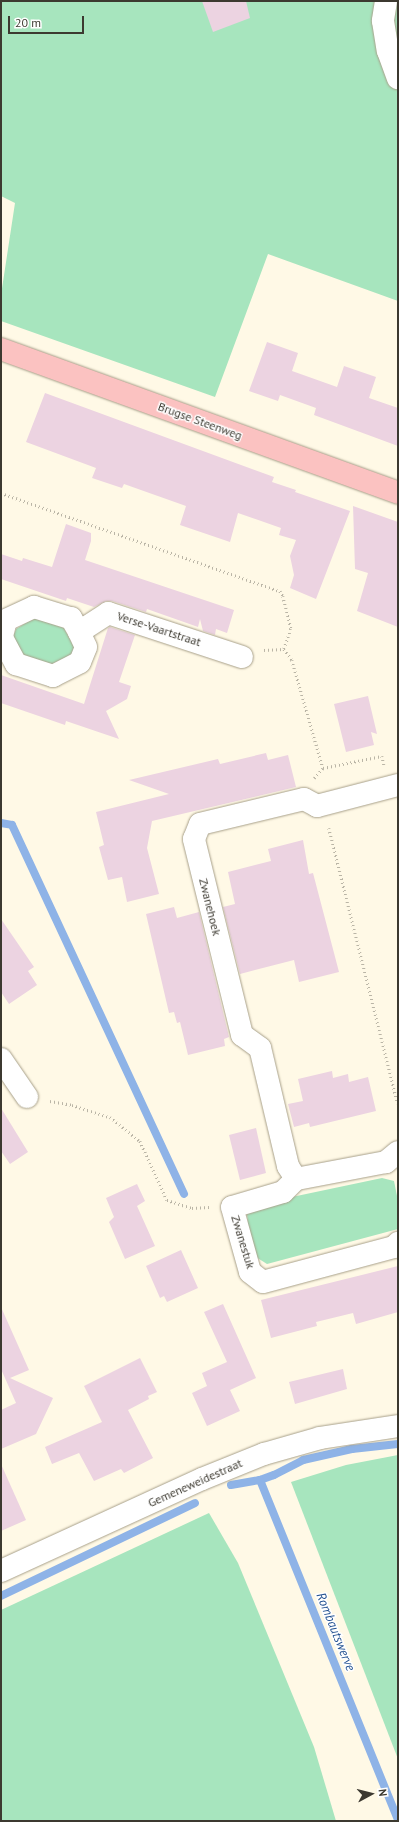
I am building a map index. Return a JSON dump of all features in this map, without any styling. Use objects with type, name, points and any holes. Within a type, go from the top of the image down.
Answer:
[{"type":"main road","name":"Brugse Steenweg","points":[[1,349],[398,493]]},
{"type":"street","points":[[386,1],[383,21],[388,51],[398,78]]},
{"type":"street","points":[[34,607],[71,618],[86,647],[80,662],[53,676],[16,664],[2,636],[6,620],[34,607]]},
{"type":"street","name":"Verse-Vaartstraat","points":[[79,632],[108,612],[242,657]]},
{"type":"street","name":"Zwanehoek","points":[[296,1179],[288,1166],[260,1048],[242,1035],[194,839],[200,824],[304,799],[317,806],[393,787]]},
{"type":"street","points":[[1,1059],[27,1097]]},
{"type":"street","points":[[296,1179],[386,1162],[397,1157]]},
{"type":"street","name":"Zwanestuk","points":[[296,1179],[282,1192],[232,1207],[250,1272],[263,1282],[394,1247],[398,1243]]},
{"type":"street","name":"Gemeneweidestraat","points":[[1,1571],[195,1483],[264,1454],[320,1438],[398,1426]]},
{"type":"path","points":[[1,493],[280,591],[283,596],[291,629],[284,649]]},
{"type":"path","points":[[242,657],[262,650],[284,649]]},
{"type":"path","points":[[284,649],[292,660],[323,768],[382,756],[393,787]]},
{"type":"path","points":[[323,804],[398,1104]]},
{"type":"path","points":[[27,1097],[72,1105],[110,1117],[140,1141],[167,1200],[192,1208],[232,1207]]},
{"type":"green space","points":[[1,1],[398,1],[398,301],[268,254],[215,397],[1,321],[1,295],[15,203],[1,196]]},
{"type":"green space","points":[[34,618],[64,628],[74,647],[73,654],[52,664],[23,656],[13,637],[16,629]]},
{"type":"green space","points":[[382,1178],[394,1181],[398,1201],[398,1229],[267,1264],[253,1255],[247,1213],[254,1205]]},
{"type":"green space","points":[[398,1455],[398,1759],[291,1482],[346,1465]]},
{"type":"green space","points":[[209,1513],[238,1563],[314,1747],[336,1821],[1,1821],[1,1610]]},
{"type":"building","points":[[202,1],[246,1],[250,18],[213,32]]},
{"type":"building","points":[[267,342],[298,353],[292,371],[337,387],[344,366],[376,377],[369,398],[398,408],[398,446],[314,415],[316,408],[280,395],[278,401],[249,391]]},
{"type":"building","points":[[45,393],[274,477],[272,482],[296,490],[295,492],[350,511],[316,599],[290,588],[294,575],[290,556],[296,540],[279,535],[281,528],[238,513],[230,542],[180,525],[186,506],[124,484],[122,488],[92,478],[96,468],[26,442]]},
{"type":"building","points":[[353,506],[398,522],[398,627],[357,611],[368,573],[355,569]]},
{"type":"building","points":[[66,524],[91,533],[91,541],[85,560],[234,610],[227,633],[216,629],[215,635],[203,631],[200,619],[198,627],[147,609],[146,612],[112,601],[106,601],[94,607],[67,598],[66,601],[1,579],[1,554],[22,561],[23,558],[52,567]]},
{"type":"building","points":[[110,627],[135,635],[119,682],[131,686],[127,699],[106,711],[119,739],[66,721],[65,725],[1,703],[1,675],[84,704],[108,628]]},
{"type":"building","points":[[368,696],[377,734],[371,732],[374,745],[346,752],[334,704]]},
{"type":"building","points":[[266,753],[268,760],[288,755],[296,787],[152,821],[147,848],[159,894],[127,902],[122,877],[108,880],[99,847],[104,845],[96,812],[169,794],[129,780],[218,759],[220,764]]},
{"type":"building","points":[[303,840],[309,874],[313,873],[339,972],[299,982],[294,960],[240,974],[223,907],[235,904],[228,872],[271,861],[268,849]]},
{"type":"building","points":[[174,907],[177,918],[199,912],[229,1037],[224,1039],[225,1046],[188,1055],[180,1022],[177,1023],[174,1012],[169,1013],[146,914]]},
{"type":"building","points":[[1,919],[34,967],[28,971],[37,985],[9,1004],[1,992]]},
{"type":"building","points":[[332,1071],[333,1078],[348,1074],[349,1082],[368,1077],[376,1111],[310,1127],[309,1123],[294,1127],[288,1104],[303,1101],[298,1079]]},
{"type":"building","points":[[1,1108],[28,1152],[10,1164],[1,1151]]},
{"type":"building","points":[[256,1128],[266,1173],[240,1180],[229,1135]]},
{"type":"building","points":[[137,1184],[145,1201],[137,1206],[155,1246],[125,1259],[109,1222],[114,1217],[106,1198]]},
{"type":"building","points":[[181,1250],[198,1288],[167,1302],[164,1296],[160,1298],[146,1266]]},
{"type":"building","points":[[398,1266],[398,1312],[356,1324],[353,1313],[316,1322],[317,1326],[271,1338],[261,1300]]},
{"type":"building","points":[[223,1304],[256,1378],[230,1390],[240,1411],[207,1426],[192,1393],[207,1386],[202,1373],[227,1362],[204,1312]]},
{"type":"building","points":[[1,1307],[29,1370],[10,1378],[53,1398],[36,1434],[1,1449],[1,1410],[16,1403],[1,1369]]},
{"type":"building","points":[[140,1358],[157,1392],[148,1396],[149,1399],[128,1410],[153,1458],[124,1473],[121,1469],[94,1481],[79,1453],[52,1464],[45,1447],[102,1422],[84,1386]]},
{"type":"building","points":[[343,1369],[347,1389],[295,1404],[289,1382]]},
{"type":"building","points":[[1,1464],[26,1520],[1,1531]]},
{"type":"waterway","points":[[1,823],[12,825],[184,1194]]},
{"type":"waterway","points":[[260,1480],[274,1475],[303,1460],[352,1449],[398,1444]]},
{"type":"waterway","name":"Rombautswerve","points":[[231,1485],[260,1480],[398,1820]]},
{"type":"waterway","name":"Rombautswerve","points":[[1,1596],[195,1503]]}]
